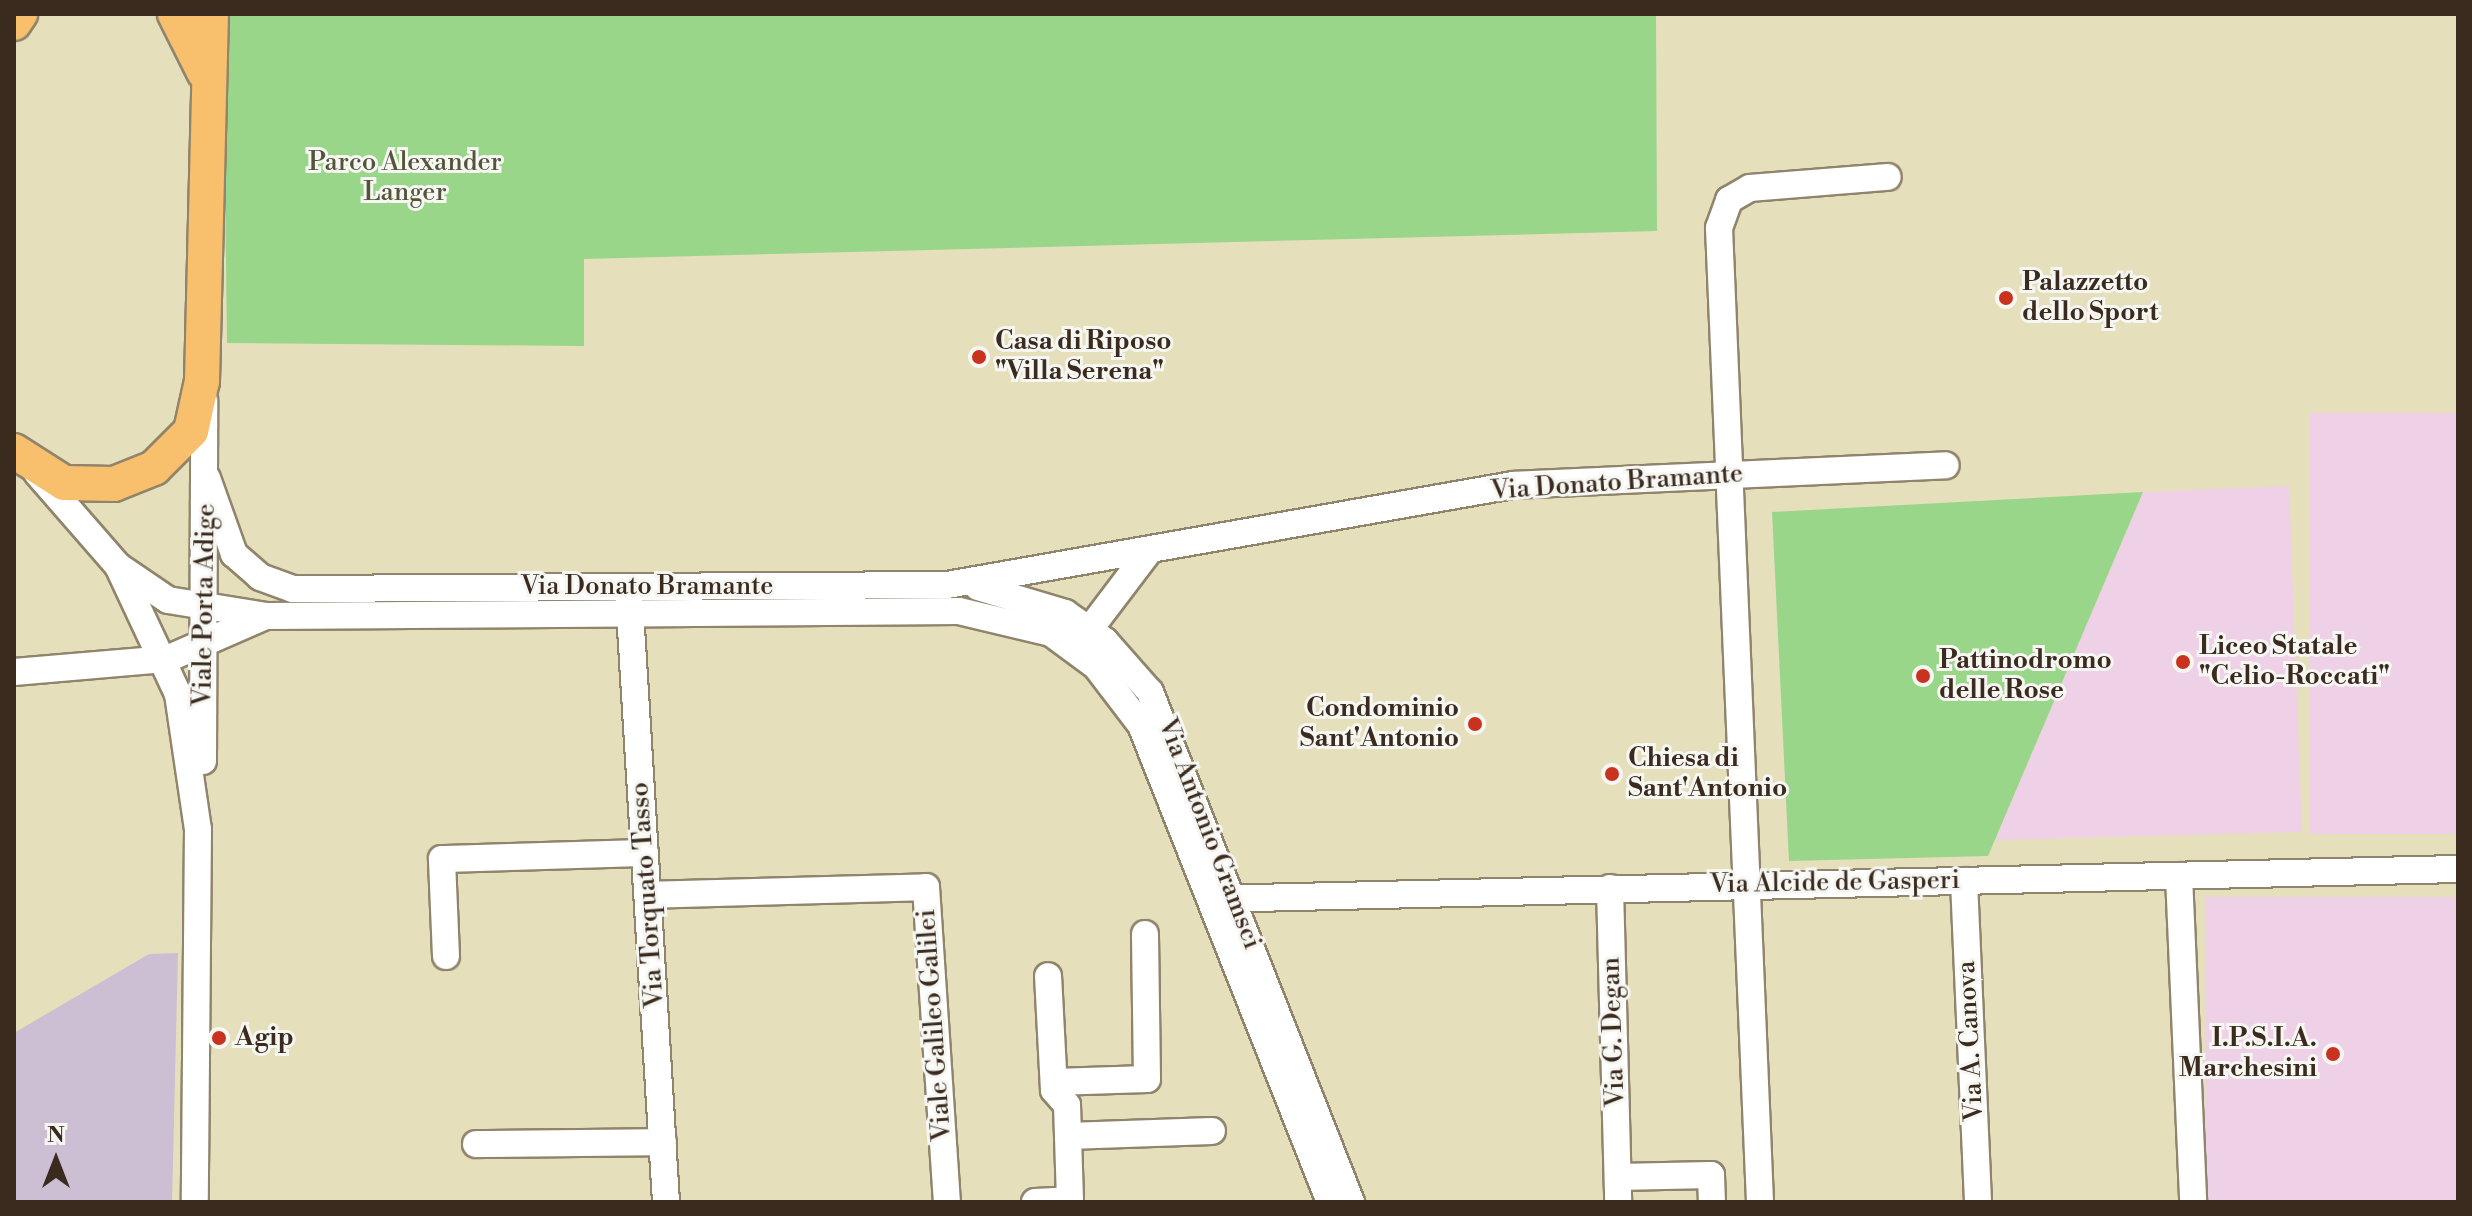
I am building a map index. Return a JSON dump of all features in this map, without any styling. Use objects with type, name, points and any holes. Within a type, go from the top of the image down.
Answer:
[{"type":"main road","points":[[14,23],[20,14]]},
{"type":"main road","name":"Viale Porta Adige","points":[[175,14],[192,37],[206,80]]},
{"type":"main road","name":"Viale Porta Adige","points":[[23,459],[64,483],[98,486],[154,468],[191,431],[202,381],[206,80],[211,14]]},
{"type":"street","points":[[1760,1202],[1726,475],[1719,228],[1729,200],[1750,188],[1888,177]]},
{"type":"street","name":"Viale Porta Adige","points":[[195,1202],[198,829],[206,607],[207,478],[202,381]]},
{"type":"street","name":"Viale Porta Adige","points":[[23,459],[118,566],[167,659],[189,745],[198,829]]},
{"type":"street","name":"Via Donato Bramante","points":[[118,566],[155,596],[267,616],[947,585],[1513,485],[1946,465]]},
{"type":"street","name":"Via Donato Bramante","points":[[207,478],[234,554],[283,586],[959,611]]},
{"type":"street","points":[[1083,639],[1149,551]]},
{"type":"street","name":"Via Antonio Gramsci","points":[[947,585],[1030,598],[1083,639],[1159,708],[1330,1202]]},
{"type":"street","name":"Via Torquato Tasso","points":[[629,600],[666,1202]]},
{"type":"street","points":[[109,660],[137,643],[140,610]]},
{"type":"street","name":"Via Antonio Gramsci","points":[[959,611],[1028,624],[1083,639]]},
{"type":"street","points":[[14,672],[109,660],[167,659],[205,646],[267,616]]},
{"type":"street","points":[[446,956],[442,859],[645,853]]},
{"type":"street","name":"Via Alcide de Gasperi","points":[[1223,898],[2458,869]]},
{"type":"street","points":[[2179,876],[2193,1202]]},
{"type":"street","name":"Via A. Canova","points":[[1964,881],[1978,1202]]},
{"type":"street","name":"Viale Galileo Galilei","points":[[648,895],[926,887],[947,1202]]},
{"type":"street","name":"Via G. Degan","points":[[1610,888],[1618,1189],[1711,1175],[1712,1202]]},
{"type":"street","name":"Via Antonio Gramsci","points":[[1223,898],[1351,1202]]},
{"type":"street","points":[[1054,1082],[1147,1079],[1145,934]]},
{"type":"street","points":[[1035,1202],[1070,1201],[1067,1105],[1054,1082],[1048,976]]},
{"type":"street","points":[[1068,1136],[1212,1131]]},
{"type":"street","points":[[476,1144],[663,1142]]},
{"type":"shaded area","points":[[2310,413],[2458,413],[2458,834],[2310,834]]},
{"type":"shaded area","name":"Liceo Statale \"Celio-Roccati\"","points":[[2289,486],[2302,832],[1995,840],[2143,492]]},
{"type":"shaded area","name":"I.P.S.I.A. Marchesini","points":[[2205,897],[2458,897],[2458,1202],[2205,1202]]},
{"type":"shaded area","points":[[178,953],[172,1202],[14,1202],[14,1033],[149,954]]},
{"type":"green space","name":"Parco Alexander Langer","points":[[223,14],[1663,14],[1656,15],[1657,231],[584,259],[584,346],[227,343]]},
{"type":"green space","name":"Pattinodromo delle Rose","points":[[2143,492],[1988,856],[1789,861],[1772,512]]},
{"type":"place","name":"Palazzetto dello Sport","points":[[2006,298]]},
{"type":"place","name":"Casa di Riposo \"Villa Serena\"","points":[[979,357]]},
{"type":"place","name":"Liceo Statale \"Celio-Roccati\"","points":[[2183,662]]},
{"type":"place","name":"Pattinodromo delle Rose","points":[[1923,676]]},
{"type":"place","name":"Condominio Sant'Antonio","points":[[1475,724]]},
{"type":"place","name":"Chiesa di Sant'Antonio","points":[[1612,774]]},
{"type":"place","name":"Agip","points":[[219,1038]]},
{"type":"place","name":"I.P.S.I.A. Marchesini","points":[[2333,1054]]}]
